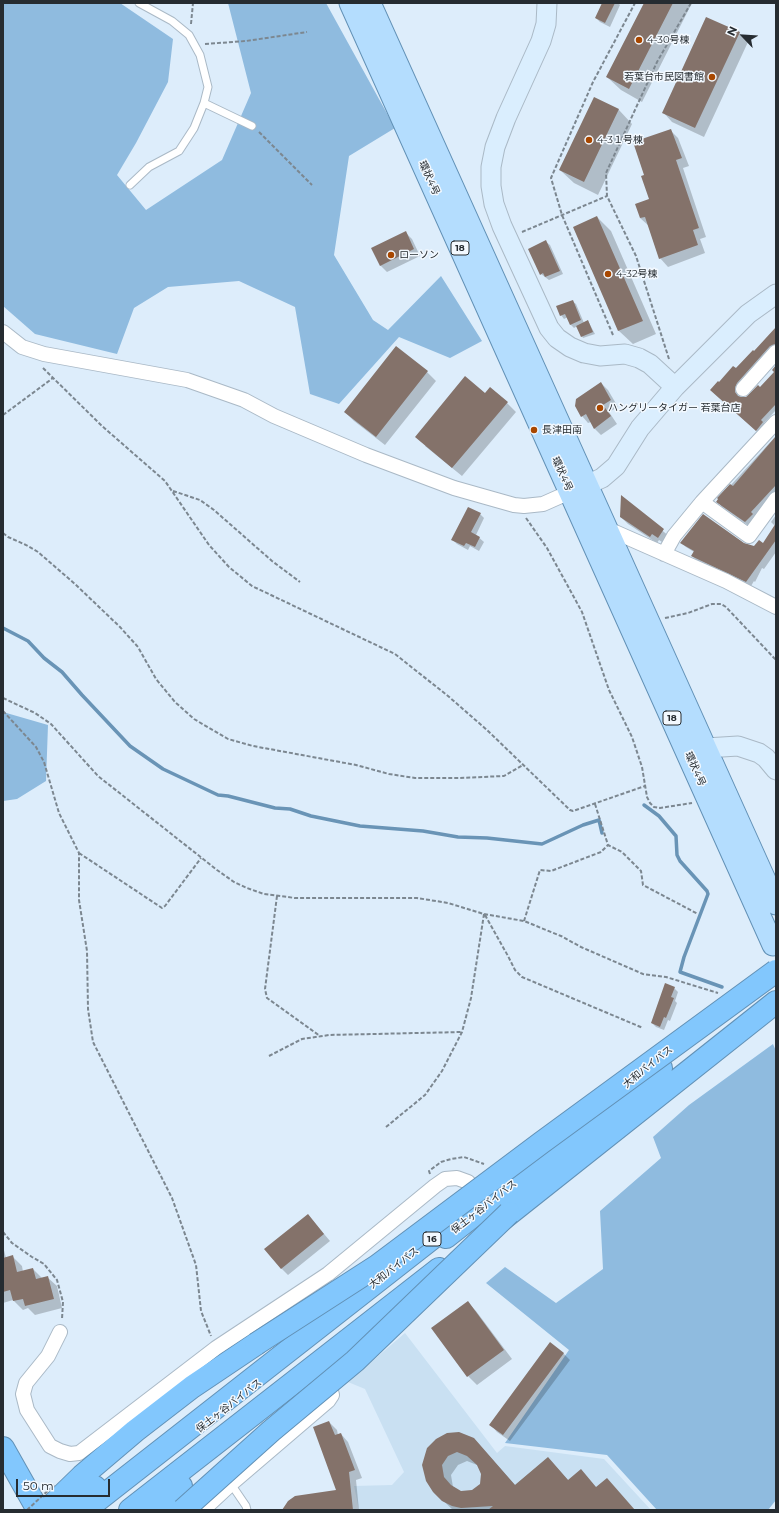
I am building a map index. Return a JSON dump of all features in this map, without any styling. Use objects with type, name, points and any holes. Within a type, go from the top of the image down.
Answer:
[{"type":"highway","name":"大和バイパス","points":[[63,1503],[311,1333],[730,1001],[775,955]]},
{"type":"highway","points":[[63,1503],[88,1471],[135,1431],[192,1387],[377,1266],[541,1143],[776,971]]},
{"type":"highway","name":"保土ヶ谷バイパス","points":[[97,1510],[776,976]]},
{"type":"highway","name":"保土ヶ谷バイパス","points":[[130,1510],[509,1214],[776,1002]]},
{"type":"highway","points":[[149,1510],[322,1378],[776,1013]]},
{"type":"highway","points":[[183,1510],[271,1431],[355,1361],[509,1214]]},
{"type":"highway","points":[[3,1448],[38,1510]]},
{"type":"highway","points":[[156,1510],[184,1484]]},
{"type":"main road","name":"環状4号","points":[[350,3],[579,488],[608,529],[650,623],[697,752],[710,803],[775,955]]},
{"type":"main road","name":"環状4号","points":[[370,3],[579,488],[697,752],[776,904]]},
{"type":"street","points":[[547,3],[546,24],[541,41],[506,118],[495,147],[491,167],[491,186],[494,204],[549,328],[557,338],[570,347],[584,353],[600,356],[625,354],[639,358],[650,364],[675,387]]},
{"type":"street","points":[[3,332],[22,347],[44,354],[187,380],[244,400],[274,416],[374,458],[454,488],[514,505],[524,506],[543,504],[602,478],[616,466],[640,428],[675,387],[748,314],[776,294]]},
{"type":"street","points":[[743,389],[776,352]]},
{"type":"street","points":[[664,554],[674,536],[702,502],[776,422]]},
{"type":"street","points":[[702,502],[749,536],[776,499]]},
{"type":"street","points":[[608,529],[726,581],[776,607]]},
{"type":"street","points":[[697,752],[728,746],[748,748],[766,758],[776,770]]},
{"type":"street","points":[[60,1332],[48,1356],[26,1383],[23,1394],[27,1410],[50,1446],[60,1452],[70,1454],[79,1453],[216,1348],[328,1274],[435,1186],[445,1180],[457,1178],[468,1182],[482,1199]]},
{"type":"street","points":[[203,1510],[231,1484],[328,1402],[332,1395],[331,1391],[322,1378]]},
{"type":"lane","points":[[130,185],[149,167],[178,151],[194,128],[204,103],[208,87],[200,55],[189,35],[172,21],[139,3]]},
{"type":"lane","points":[[204,103],[252,126]]},
{"type":"lane","points":[[231,1484],[246,1506],[247,1510]]},
{"type":"path","points":[[189,35],[193,3]]},
{"type":"path","points":[[613,335],[562,215],[551,178],[593,82],[635,3]]},
{"type":"path","points":[[669,361],[636,256],[607,196],[606,173],[657,62],[691,3]]},
{"type":"path","points":[[194,45],[246,41],[307,32]]},
{"type":"path","points":[[252,126],[268,140],[312,185]]},
{"type":"path","points":[[508,238],[607,196]]},
{"type":"path","points":[[43,368],[102,426],[165,481],[209,545],[229,567],[252,586],[395,654],[476,721],[570,810],[573,811],[595,804],[645,786]]},
{"type":"path","points":[[3,416],[53,378]]},
{"type":"path","points":[[172,491],[200,500],[214,510],[272,561],[300,582]]},
{"type":"path","points":[[524,506],[523,515],[547,548],[582,612],[609,690],[632,737],[642,767],[647,797],[650,803],[654,807],[660,808],[682,804],[710,803]]},
{"type":"path","points":[[3,533],[38,552],[75,584],[120,627],[138,647],[156,679],[175,702],[194,719],[228,740],[356,765],[389,774],[420,778],[452,779],[504,776],[523,765]]},
{"type":"path","points":[[650,623],[660,619],[688,613],[712,604],[721,604],[726,607],[776,660]]},
{"type":"path","points":[[3,698],[35,713],[51,724],[98,776],[201,858],[234,882],[254,891],[277,896],[318,899],[417,898],[448,903],[484,914],[524,921],[561,936],[581,947],[643,974],[666,977],[716,992],[730,1001]]},
{"type":"path","points":[[3,711],[36,747],[44,762],[59,813],[79,853],[79,900],[87,951],[88,1009],[94,1042],[172,1198],[196,1266],[201,1311],[216,1348]]},
{"type":"path","points":[[595,804],[608,845],[622,852],[641,871],[643,885],[698,914]]},
{"type":"path","points":[[524,921],[540,870],[551,871],[601,852],[608,845]]},
{"type":"path","points":[[79,853],[162,908],[201,858]]},
{"type":"path","points":[[277,896],[265,989],[267,998],[321,1036]]},
{"type":"path","points":[[484,914],[515,970],[522,976],[643,1028]]},
{"type":"path","points":[[386,1127],[425,1095],[442,1071],[462,1032],[471,998],[484,914]]},
{"type":"path","points":[[269,1056],[302,1039],[321,1036],[344,1034],[462,1032]]},
{"type":"path","points":[[435,1186],[429,1171],[441,1162],[451,1158],[464,1157],[484,1164],[489,1160]]},
{"type":"path","points":[[3,1232],[12,1243],[44,1264],[57,1280],[63,1302],[60,1332]]},
{"type":"path","points":[[27,1510],[63,1503]]},
{"type":"shaded area","points":[[3,3],[120,3],[173,39],[168,82],[136,143],[117,175],[146,210],[222,160],[251,93],[228,3],[326,3],[395,128],[349,156],[334,255],[373,320],[388,330],[441,276],[482,341],[450,358],[399,337],[339,404],[310,394],[295,307],[239,281],[168,287],[134,308],[117,354],[35,334],[3,306]]},
{"type":"shaded area","points":[[3,712],[48,725],[46,781],[17,799],[3,801]]},
{"type":"shaded area","points":[[773,1044],[776,1051],[776,1500],[768,1510],[657,1510],[607,1455],[505,1443],[569,1350],[486,1283],[505,1267],[556,1303],[603,1269],[600,1211],[661,1158],[653,1137],[689,1105]]},
{"type":"shaded area","points":[[405,1333],[497,1453],[505,1446],[604,1459],[651,1510],[359,1510],[354,1486],[392,1485],[404,1472],[365,1389],[348,1382]]},
{"type":"building","points":[[602,3],[615,3],[605,23],[595,18]]},
{"type":"building","name":"4-30号棟","points":[[644,3],[673,3],[629,89],[606,77]]},
{"type":"building","points":[[706,17],[740,32],[695,128],[662,113]]},
{"type":"building","name":"4-3１号棟","points":[[594,97],[619,109],[584,182],[559,170]]},
{"type":"building","points":[[671,129],[682,158],[676,160],[699,228],[693,230],[698,245],[659,259],[645,217],[640,218],[635,204],[649,199],[641,176],[644,175],[633,142]]},
{"type":"building","name":"4-32号棟","points":[[597,216],[643,321],[618,331],[573,227]]},
{"type":"building","points":[[406,231],[414,249],[380,266],[371,248]]},
{"type":"building","points":[[546,240],[560,271],[545,277],[543,273],[540,275],[528,249]]},
{"type":"building","points":[[573,300],[581,320],[570,325],[565,314],[560,316],[556,306]]},
{"type":"building","points":[[588,320],[593,332],[581,337],[576,326]]},
{"type":"building","points":[[776,327],[776,344],[770,346],[737,383],[735,388],[735,392],[738,396],[746,397],[758,385],[760,387],[774,372],[772,370],[776,365],[776,404],[761,420],[763,422],[756,431],[710,390],[733,366],[736,368],[753,350],[754,351]]},
{"type":"building","points":[[396,346],[428,371],[376,437],[344,412]]},
{"type":"building","points":[[465,376],[485,393],[490,387],[508,402],[452,468],[415,437]]},
{"type":"building","points":[[601,382],[611,400],[603,405],[611,416],[594,429],[586,414],[581,417],[575,406],[576,399]]},
{"type":"building","points":[[776,436],[776,485],[751,512],[753,514],[745,522],[716,502],[718,499],[717,498],[730,484],[733,486]]},
{"type":"building","points":[[621,495],[664,529],[658,538],[652,534],[650,537],[620,517]]},
{"type":"building","points":[[468,507],[481,513],[471,532],[480,537],[475,547],[466,543],[464,546],[451,540]]},
{"type":"building","points":[[703,514],[744,543],[754,546],[759,540],[763,543],[776,523],[776,540],[746,582],[691,556],[694,551],[680,543]]},
{"type":"building","points":[[665,983],[675,987],[671,997],[674,998],[666,1018],[664,1017],[660,1027],[651,1023]]},
{"type":"building","points":[[308,1214],[324,1234],[281,1269],[264,1249]]},
{"type":"building","points":[[13,1255],[17,1272],[33,1268],[36,1279],[48,1276],[54,1299],[25,1306],[23,1299],[13,1301],[10,1290],[3,1292],[3,1258]]},
{"type":"building","points":[[468,1301],[504,1350],[467,1377],[431,1328]]},
{"type":"building","points":[[550,1342],[564,1353],[503,1435],[489,1425]]},
{"type":"building","points":[[329,1421],[335,1435],[341,1433],[355,1470],[349,1472],[353,1510],[282,1510],[288,1501],[295,1496],[336,1490],[313,1427]]},
{"type":"building","points":[[459,1432],[474,1438],[515,1485],[548,1457],[568,1480],[581,1469],[596,1487],[607,1478],[635,1510],[488,1510],[493,1506],[461,1508],[452,1506],[442,1501],[433,1492],[426,1481],[422,1465],[427,1448],[436,1439],[447,1433]],"holes":[[[457,1452],[467,1456],[477,1465],[481,1474],[480,1484],[472,1490],[461,1491],[451,1485],[444,1477],[442,1465],[448,1456]]]},
{"type":"waterway","points":[[3,628],[28,641],[44,658],[62,672],[130,746],[163,769],[218,795],[228,796],[275,808],[290,809],[311,816],[360,826],[423,831],[458,837],[487,838],[542,844],[583,825],[599,820],[602,833]]},
{"type":"waterway","points":[[644,805],[659,816],[676,836],[677,855],[680,861],[708,894],[684,957],[680,972],[722,987]]},
{"type":"place","name":"4-30号棟","points":[[639,40]]},
{"type":"place","name":"若葉台市民図書館","points":[[712,77]]},
{"type":"place","name":"4-3１号棟","points":[[589,140]]},
{"type":"place","name":"ローソン","points":[[391,255]]},
{"type":"place","name":"4-32号棟","points":[[608,274]]},
{"type":"place","name":"ハングリータイガー 若葉台店","points":[[600,408]]},
{"type":"place","name":"長津田南","points":[[534,430]]}]
